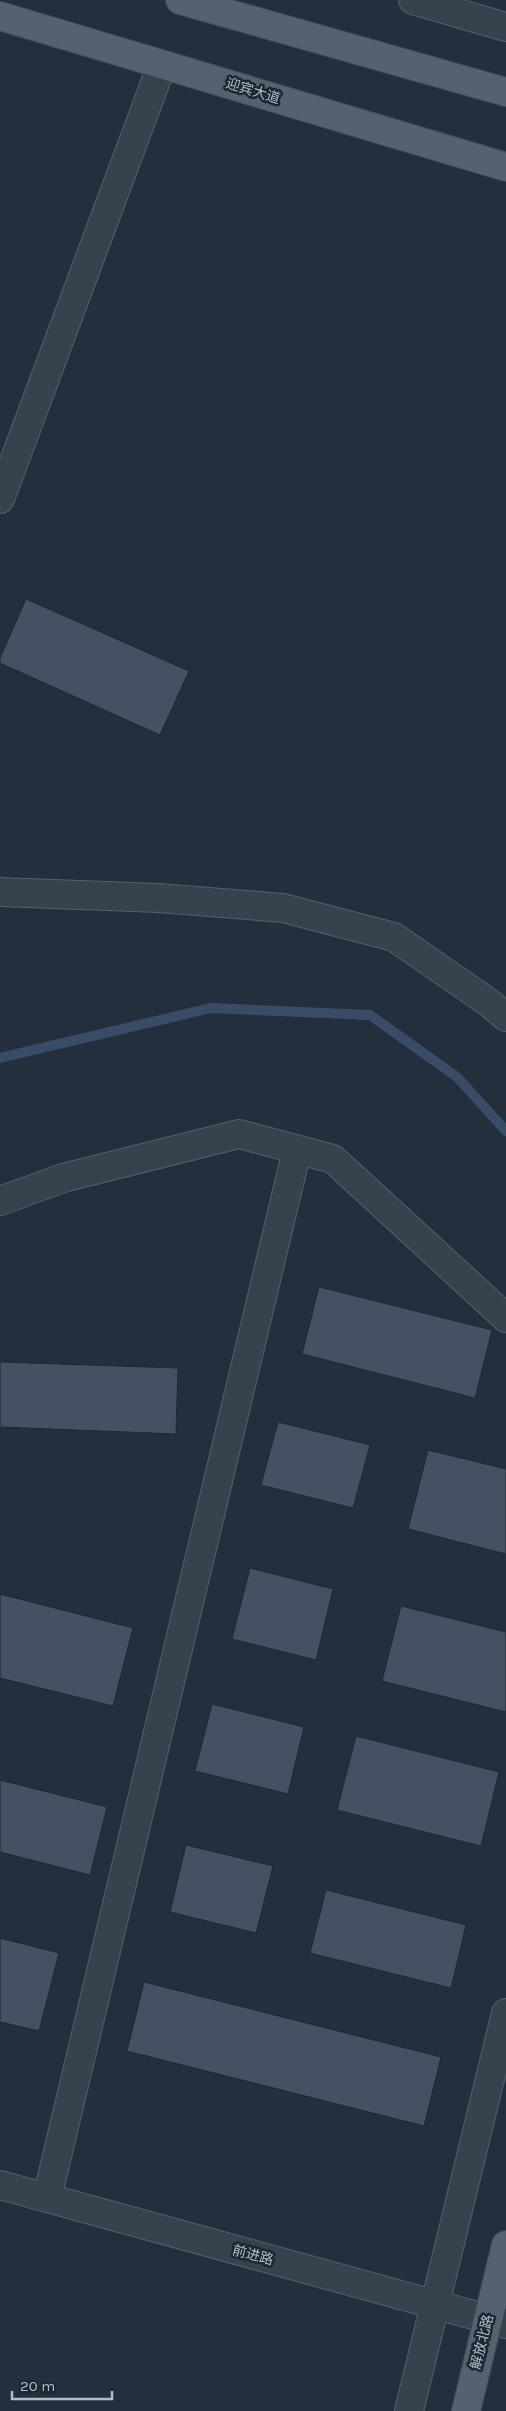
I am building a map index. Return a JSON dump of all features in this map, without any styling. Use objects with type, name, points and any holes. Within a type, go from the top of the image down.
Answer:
[{"type":"main road","points":[[180,0],[506,92]]},
{"type":"main road","name":"迎宾大道","points":[[0,16],[506,167]]},
{"type":"main road","name":"解放北路","points":[[466,2411],[497,2322],[506,2245]]},
{"type":"street","points":[[413,0],[506,27]]},
{"type":"street","points":[[0,499],[157,78]]},
{"type":"street","points":[[0,892],[160,898],[283,908],[394,937],[488,1002],[506,1017]]},
{"type":"street","points":[[0,1201],[63,1178],[239,1134],[333,1159],[506,1318]]},
{"type":"street","points":[[47,2198],[297,1150]]},
{"type":"street","points":[[409,2411],[506,2013]]},
{"type":"street","name":"前进路","points":[[0,2185],[497,2322]]},
{"type":"building","points":[[26,599],[189,671],[160,735],[0,663],[0,658]]},
{"type":"building","points":[[319,1287],[492,1330],[475,1398],[302,1354]]},
{"type":"building","points":[[0,1362],[178,1368],[176,1434],[0,1427]]},
{"type":"building","points":[[278,1422],[370,1445],[353,1508],[261,1485]]},
{"type":"building","points":[[428,1450],[506,1469],[506,1554],[408,1529]]},
{"type":"building","points":[[250,1568],[333,1589],[316,1660],[232,1639]]},
{"type":"building","points":[[0,1594],[133,1628],[113,1706],[0,1678]]},
{"type":"building","points":[[401,1606],[506,1632],[506,1712],[382,1681]]},
{"type":"building","points":[[212,1704],[304,1727],[288,1794],[195,1771]]},
{"type":"building","points":[[356,1736],[499,1772],[481,1846],[337,1810]]},
{"type":"building","points":[[0,1780],[107,1807],[90,1875],[0,1852]]},
{"type":"building","points":[[186,1845],[273,1866],[256,1933],[170,1912]]},
{"type":"building","points":[[326,1890],[466,1925],[451,1988],[310,1953]]},
{"type":"building","points":[[0,1938],[59,1953],[39,2031],[0,2022]]},
{"type":"building","points":[[144,1982],[441,2057],[424,2126],[127,2051]]},
{"type":"waterway","points":[[0,1058],[211,1008],[370,1015],[457,1077],[506,1131]]}]
